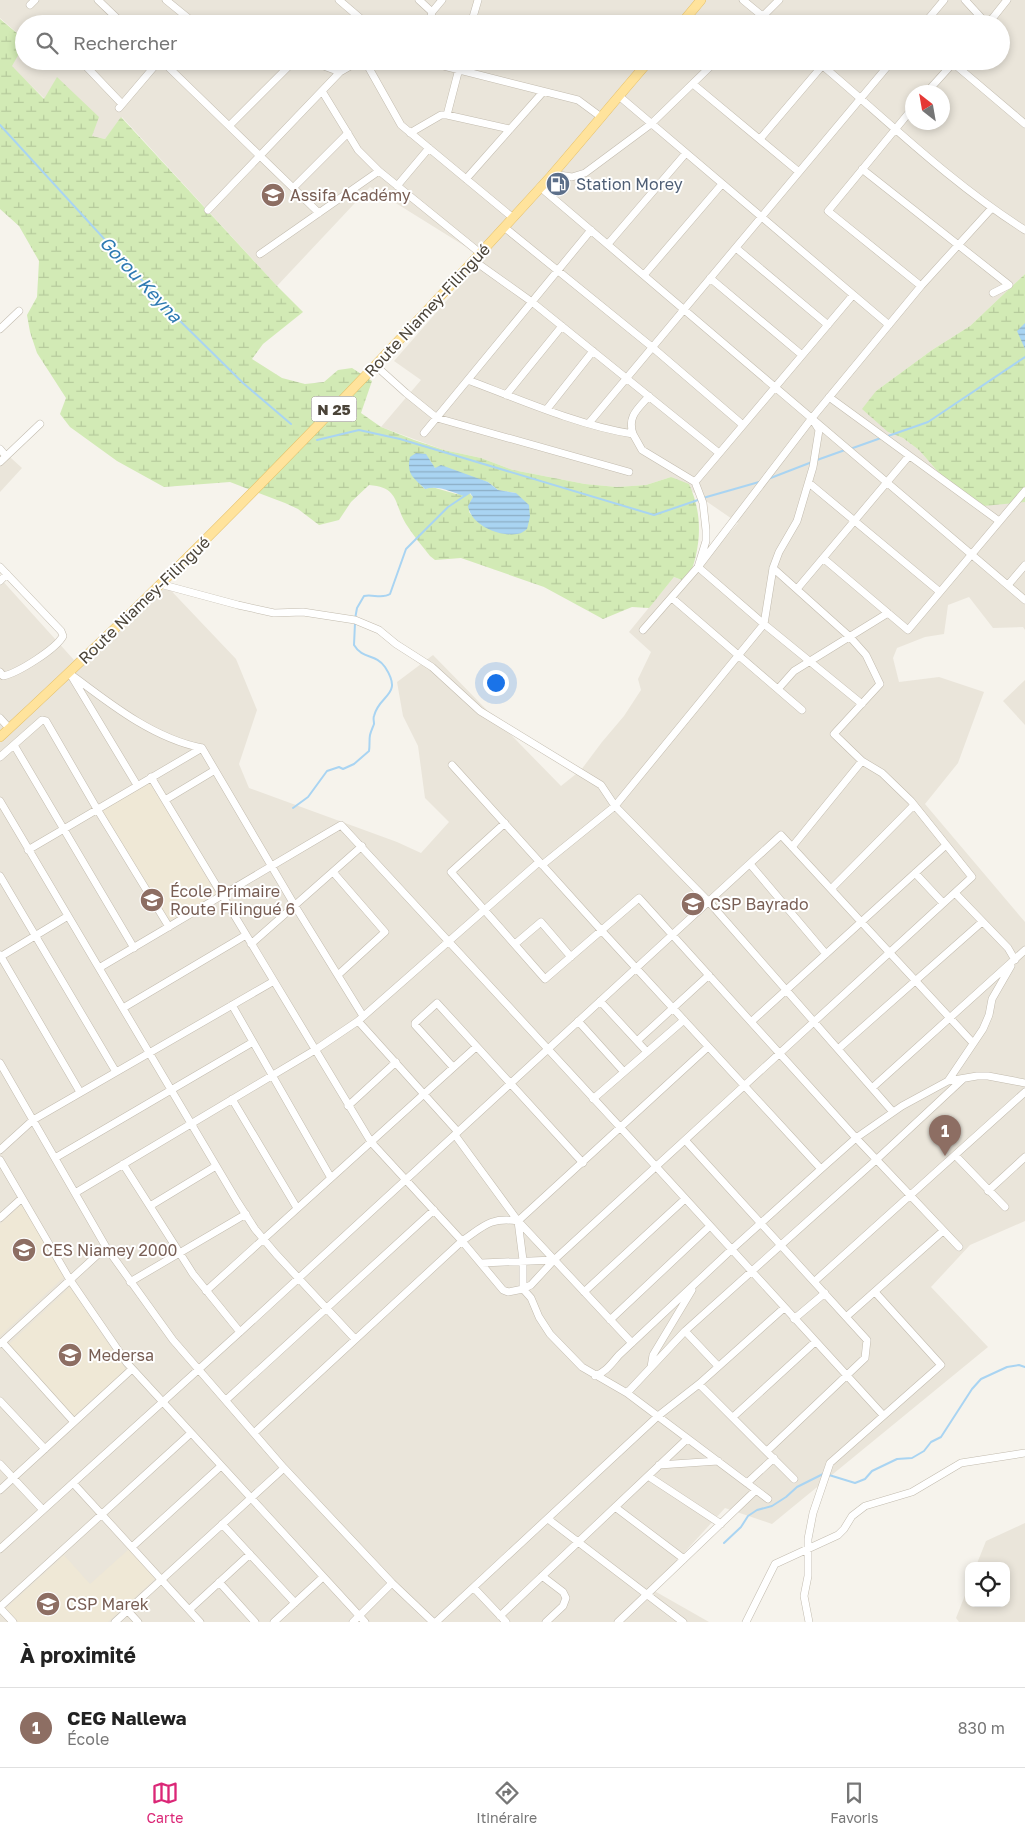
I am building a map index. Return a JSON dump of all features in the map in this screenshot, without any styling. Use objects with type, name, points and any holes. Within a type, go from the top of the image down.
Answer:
[{"type":"main road","points":[[689,15],[702,0]]},
{"type":"main road","name":"Route Niamey-Filingué","points":[[0,737],[69,673],[240,506],[376,366],[552,174],[641,70]]},
{"type":"street","points":[[98,0],[114,15]]},
{"type":"street","points":[[166,0],[184,15]]},
{"type":"street","points":[[339,0],[356,15]]},
{"type":"street","points":[[419,0],[432,12]]},
{"type":"street","points":[[431,15],[442,0]]},
{"type":"street","points":[[474,15],[478,0]]},
{"type":"street","points":[[743,0],[762,15]]},
{"type":"street","points":[[764,15],[780,0]]},
{"type":"street","points":[[932,15],[944,0]]},
{"type":"street","points":[[965,0],[979,15]]},
{"type":"street","points":[[995,15],[1008,0]]},
{"type":"street","points":[[89,70],[120,106],[152,70]]},
{"type":"street","points":[[170,70],[319,212]]},
{"type":"street","points":[[229,126],[285,70]]},
{"type":"street","points":[[335,70],[340,72]]},
{"type":"street","points":[[208,210],[343,70]]},
{"type":"street","points":[[370,70],[400,125],[512,217]]},
{"type":"street","points":[[446,115],[459,70],[578,100],[601,117]]},
{"type":"street","points":[[552,174],[572,177],[586,173],[651,124],[707,70]]},
{"type":"street","points":[[760,139],[815,70]]},
{"type":"street","points":[[827,70],[991,209],[1025,230]]},
{"type":"street","points":[[588,423],[884,70]]},
{"type":"street","points":[[933,85],[947,70]]},
{"type":"street","points":[[963,70],[1025,124]]},
{"type":"street","points":[[692,84],[799,172]]},
{"type":"street","points":[[322,91],[358,150],[379,171],[480,253]]},
{"type":"street","points":[[466,179],[544,92]]},
{"type":"street","points":[[619,96],[889,325]]},
{"type":"street","points":[[410,133],[442,115],[510,129]]},
{"type":"street","points":[[905,117],[828,211],[921,286]]},
{"type":"street","points":[[293,188],[348,133]]},
{"type":"street","points":[[397,186],[429,148]]},
{"type":"street","points":[[608,244],[686,153]]},
{"type":"street","points":[[862,169],[1009,285],[993,293]]},
{"type":"street","points":[[260,254],[379,171]]},
{"type":"street","points":[[644,275],[722,184]]},
{"type":"street","points":[[540,187],[1025,600]]},
{"type":"street","points":[[643,630],[698,567],[829,397],[957,244],[991,209]]},
{"type":"street","points":[[504,227],[652,347],[743,424]]},
{"type":"street","points":[[424,432],[591,230]]},
{"type":"street","points":[[736,248],[828,325]]},
{"type":"street","points":[[473,260],[532,302],[719,453]]},
{"type":"street","points":[[710,278],[802,355]]},
{"type":"street","points":[[694,482],[853,295]]},
{"type":"street","points":[[0,329],[19,311]]},
{"type":"street","points":[[506,395],[562,326]]},
{"type":"street","points":[[546,409],[593,351]]},
{"type":"street","points":[[376,366],[436,418],[629,472]]},
{"type":"street","points":[[468,380],[588,423],[633,434]]},
{"type":"street","points":[[648,396],[631,419],[633,434],[642,450],[694,482],[703,503],[706,530],[706,541],[698,567]]},
{"type":"street","points":[[829,397],[999,521]]},
{"type":"street","points":[[75,1193],[315,1050],[361,1018],[484,909],[540,863],[615,806],[764,624],[773,568],[779,552],[797,521],[815,459],[819,430],[812,418]]},
{"type":"street","points":[[0,462],[40,424]]},
{"type":"street","points":[[0,449],[6,456]]},
{"type":"street","points":[[797,589],[909,456]]},
{"type":"street","points":[[809,483],[940,592]]},
{"type":"street","points":[[823,558],[908,630],[1025,490]]},
{"type":"street","points":[[1008,585],[1025,565]]},
{"type":"street","points":[[0,567],[61,631],[63,636],[48,651],[15,672],[3,676],[0,672]]},
{"type":"street","points":[[698,567],[862,704]]},
{"type":"street","points":[[151,777],[370,1142],[482,1263],[503,1290],[508,1292],[523,1289],[531,1285],[554,1260],[972,877],[914,805],[882,773],[862,761],[834,734],[880,684],[866,655],[850,637],[773,568]]},
{"type":"street","points":[[0,581],[7,574]]},
{"type":"street","points":[[160,584],[238,605],[274,612],[303,612],[355,620],[379,630],[396,644],[432,667],[480,712],[601,786],[615,806],[709,902],[893,1112]]},
{"type":"street","points":[[672,598],[802,710]]},
{"type":"street","points":[[778,689],[794,671],[888,613]]},
{"type":"street","points":[[69,673],[118,710],[174,740],[202,748],[338,975],[361,1018],[457,1133],[518,1221],[632,1343]]},
{"type":"street","points":[[69,673],[137,785]]},
{"type":"street","points":[[0,718],[9,728]]},
{"type":"street","points":[[0,756],[42,720],[46,721],[169,927]]},
{"type":"street","points":[[14,745],[134,948]]},
{"type":"street","points":[[28,850],[202,748]]},
{"type":"street","points":[[792,847],[862,761]]},
{"type":"street","points":[[452,765],[821,1169]]},
{"type":"street","points":[[165,800],[216,770]]},
{"type":"street","points":[[0,802],[246,1214],[263,1239],[355,1339]]},
{"type":"street","points":[[831,889],[914,805]]},
{"type":"street","points":[[505,823],[451,872],[545,979],[639,898],[876,1160],[959,1247]]},
{"type":"street","points":[[99,968],[340,825],[362,846],[447,942],[656,1166],[883,1415]]},
{"type":"street","points":[[0,1549],[240,1332],[781,835],[973,1043]]},
{"type":"street","points":[[751,1022],[946,845]]},
{"type":"street","points":[[251,944],[362,846]]},
{"type":"street","points":[[750,864],[826,954]]},
{"type":"street","points":[[333,872],[385,932],[338,975]]},
{"type":"street","points":[[915,874],[943,903]]},
{"type":"street","points":[[0,876],[116,1072]]},
{"type":"street","points":[[955,893],[1008,948],[1014,960]]},
{"type":"street","points":[[68,916],[0,956],[80,1092]]},
{"type":"street","points":[[515,944],[541,922],[571,956]]},
{"type":"street","points":[[838,1049],[982,922]]},
{"type":"street","points":[[123,1008],[246,935]]},
{"type":"street","points":[[872,1088],[1025,950]]},
{"type":"street","points":[[948,1081],[983,1029],[992,999],[1014,960]]},
{"type":"street","points":[[637,1041],[709,975]]},
{"type":"street","points":[[0,1150],[32,1120],[274,981]]},
{"type":"street","points":[[600,1001],[647,1052]]},
{"type":"street","points":[[454,1067],[415,1026],[415,1023],[437,1003],[583,1162]]},
{"type":"street","points":[[232,1005],[331,1178]]},
{"type":"street","points":[[593,1099],[684,1020]]},
{"type":"street","points":[[578,1021],[624,1072]]},
{"type":"street","points":[[55,1158],[253,1042]]},
{"type":"street","points":[[206,1291],[476,1046]]},
{"type":"street","points":[[254,1433],[462,1241],[493,1220],[518,1221],[708,1047]]},
{"type":"street","points":[[348,1106],[396,1062]]},
{"type":"street","points":[[0,1063],[106,1247],[173,1340],[284,1468],[392,1583],[435,1622],[658,1416],[699,1384],[784,1308]]},
{"type":"street","points":[[595,1376],[603,1373],[632,1343],[731,1250],[821,1169],[856,1138],[893,1112],[948,1081],[988,1076],[1025,1083]]},
{"type":"street","points":[[627,1393],[685,1331],[876,1160],[963,1078]]},
{"type":"street","points":[[814,1281],[1025,1092]]},
{"type":"street","points":[[232,1099],[297,1208]]},
{"type":"street","points":[[685,1140],[867,1340],[865,1358],[766,1451]]},
{"type":"street","points":[[955,1155],[1005,1207]]},
{"type":"street","points":[[988,1191],[1025,1158]]},
{"type":"street","points":[[0,1160],[70,1280],[132,1369],[365,1622]]},
{"type":"street","points":[[123,1164],[206,1291],[240,1332]]},
{"type":"street","points":[[150,1206],[216,1166]]},
{"type":"street","points":[[0,1218],[22,1198]]},
{"type":"street","points":[[584,1292],[685,1198]]},
{"type":"street","points":[[226,1400],[434,1210]]},
{"type":"street","points":[[130,1282],[246,1214]]},
{"type":"street","points":[[518,1221],[523,1260],[523,1289],[531,1298],[539,1317],[550,1334],[582,1367],[627,1393],[768,1499]]},
{"type":"street","points":[[610,1320],[710,1226]]},
{"type":"street","points":[[846,1317],[943,1231]]},
{"type":"street","points":[[74,1422],[1,1343],[106,1247]]},
{"type":"street","points":[[482,1263],[554,1260]]},
{"type":"street","points":[[651,1367],[653,1355],[696,1283]]},
{"type":"street","points":[[809,1622],[804,1596],[808,1576],[808,1539],[813,1513],[830,1463],[941,1365],[875,1292]]},
{"type":"street","points":[[794,1319],[825,1293]]},
{"type":"street","points":[[685,1331],[718,1366]]},
{"type":"street","points":[[733,1417],[815,1342]]},
{"type":"street","points":[[0,1490],[132,1369]]},
{"type":"street","points":[[699,1384],[794,1479]]},
{"type":"street","points":[[0,1400],[44,1449]]},
{"type":"street","points":[[12,1622],[0,1608],[191,1433]]},
{"type":"street","points":[[500,1616],[687,1439]]},
{"type":"street","points":[[746,1622],[772,1568],[778,1562],[838,1535],[852,1516],[865,1506],[912,1492],[961,1463],[1025,1453]]},
{"type":"street","points":[[747,1484],[774,1458]]},
{"type":"street","points":[[659,1465],[718,1462]]},
{"type":"street","points":[[0,1464],[42,1510]]},
{"type":"street","points":[[132,1547],[221,1466]]},
{"type":"street","points":[[115,1622],[284,1468]]},
{"type":"street","points":[[648,1476],[721,1524]]},
{"type":"street","points":[[72,1483],[200,1622]]},
{"type":"street","points":[[618,1622],[756,1490]]},
{"type":"street","points":[[615,1507],[684,1559]]},
{"type":"street","points":[[548,1519],[683,1622]]},
{"type":"street","points":[[222,1524],[294,1603]]},
{"type":"street","points":[[189,1610],[250,1554]]},
{"type":"street","points":[[542,1576],[564,1594],[566,1598],[563,1606],[546,1622]]},
{"type":"street","points":[[274,1622],[323,1577]]},
{"type":"street","points":[[219,1582],[255,1622]]},
{"type":"street","points":[[353,1622],[392,1583]]},
{"type":"street","points":[[474,1588],[506,1622]]},
{"type":"street","points":[[128,1610],[138,1622]]},
{"type":"shaded area","points":[[0,0],[1025,0],[1025,274],[970,326],[932,350],[876,391],[888,432],[903,438],[919,450],[939,473],[1025,442],[1025,630],[1023,627],[993,628],[969,597],[948,605],[944,634],[925,637],[897,648],[893,658],[899,682],[939,677],[984,692],[958,763],[925,804],[1025,922],[1025,1221],[970,1245],[931,1287],[988,1347],[772,1524],[725,1508],[651,1589],[709,1622],[0,1622],[0,578],[74,660],[160,579],[236,659],[257,710],[239,764],[249,788],[397,842],[421,853],[449,822],[425,798],[418,746],[403,716],[397,682],[433,655],[561,786],[581,770],[624,716],[641,690],[638,679],[651,652],[629,632],[674,577],[687,582],[738,523],[671,477],[646,485],[617,487],[585,484],[513,470],[481,458],[444,450],[381,427],[421,380],[394,361],[484,258],[370,187],[277,286],[122,117],[105,139],[92,136],[57,78],[45,99],[15,70],[1010,70],[1010,15],[15,15],[15,31],[0,18]]},
{"type":"shaded area","points":[[15,60],[15,70],[11,66]]},
{"type":"shaded area","points":[[0,448],[22,468],[0,492]]},
{"type":"shaded area","points":[[1025,680],[1025,725],[1003,701]]},
{"type":"shaded area","points":[[150,782],[217,895],[169,923],[102,811]]},
{"type":"shaded area","name":"CES Niamey 2000","points":[[22,1204],[64,1277],[0,1336],[0,1224]]},
{"type":"shaded area","points":[[70,1287],[126,1370],[73,1417],[8,1345]]},
{"type":"shaded area","points":[[1025,1523],[1025,1622],[959,1622],[956,1618],[965,1595],[965,1607],[1010,1607],[1010,1562],[978,1562],[986,1541]]},
{"type":"shaded area","points":[[129,1549],[155,1579],[108,1622],[17,1622],[5,1609],[64,1555],[90,1584]]},
{"type":"green space","points":[[0,19],[15,32],[15,61],[12,66],[44,99],[57,77],[99,117],[92,136],[105,139],[121,117],[303,312],[263,344],[252,359],[282,378],[305,384],[324,382],[338,370],[352,368],[372,381],[361,413],[381,427],[444,450],[481,458],[513,470],[585,484],[617,487],[646,485],[671,477],[689,484],[697,508],[699,533],[698,546],[687,582],[674,577],[649,608],[632,607],[603,619],[544,587],[461,558],[435,560],[406,524],[395,498],[386,489],[379,486],[369,485],[351,502],[339,520],[319,525],[298,509],[230,482],[164,487],[117,461],[70,427],[60,414],[66,398],[37,353],[27,315],[37,297],[39,261],[19,226],[0,209]],"holes":[[[430,460],[435,468],[488,482],[498,490],[516,493],[509,534],[487,527],[473,517],[469,512],[473,497],[469,493],[456,494],[432,487],[425,489],[420,484]]]},
{"type":"green space","points":[[1025,274],[1025,502],[983,506],[939,473],[919,450],[903,438],[888,432],[862,409],[876,391],[932,350],[970,326]]},
{"type":"water","points":[[1025,323],[1025,349],[1017,331]]},
{"type":"water","points":[[416,453],[426,454],[435,468],[441,465],[488,482],[498,490],[516,493],[529,505],[530,517],[527,529],[517,534],[502,534],[494,531],[480,524],[470,513],[468,506],[473,497],[470,493],[464,496],[440,488],[425,489],[414,479],[409,468],[410,457]]},
{"type":"waterway","name":"Gorou Keyna","points":[[0,125],[172,313],[243,383],[291,424]]},
{"type":"waterway","points":[[888,436],[928,422],[1025,357]]},
{"type":"waterway","points":[[317,440],[359,430],[400,439],[654,515],[698,500]]},
{"type":"waterway","points":[[850,449],[881,438]]},
{"type":"waterway","points":[[817,460],[845,450]]},
{"type":"waterway","points":[[768,479],[812,462]]},
{"type":"waterway","points":[[703,498],[759,482]]},
{"type":"waterway","points":[[355,619],[357,608],[364,596],[384,596],[390,594],[406,549],[448,507],[469,493]]},
{"type":"waterway","points":[[293,808],[308,797],[327,771],[339,767],[343,769],[354,764],[369,751],[374,717],[380,703],[391,689],[392,684],[385,667],[377,660],[361,653],[354,645],[355,623]]},
{"type":"waterway","points":[[829,1475],[855,1483],[865,1479],[872,1471],[897,1459],[912,1458],[924,1451],[931,1442],[941,1437],[972,1389],[981,1379],[1007,1367],[1019,1365],[1025,1367]]},
{"type":"waterway","points":[[724,1543],[741,1527],[748,1516],[757,1510],[772,1506],[797,1487],[825,1473]]},
{"type":"place","name":"Station Morey","points":[[558,184]]},
{"type":"place","name":"Assifa Académy","points":[[273,195]]},
{"type":"place","name":"École Primaire Route Filingué 6","points":[[152,900]]},
{"type":"place","name":"CSP Bayrado","points":[[693,904]]},
{"type":"place","name":"CEG Nallewa","points":[[945,1156]]},
{"type":"place","name":"CES Niamey 2000","points":[[24,1250]]},
{"type":"place","name":"Medersa","points":[[70,1355]]},
{"type":"place","name":"CSP Marek","points":[[48,1604]]}]
